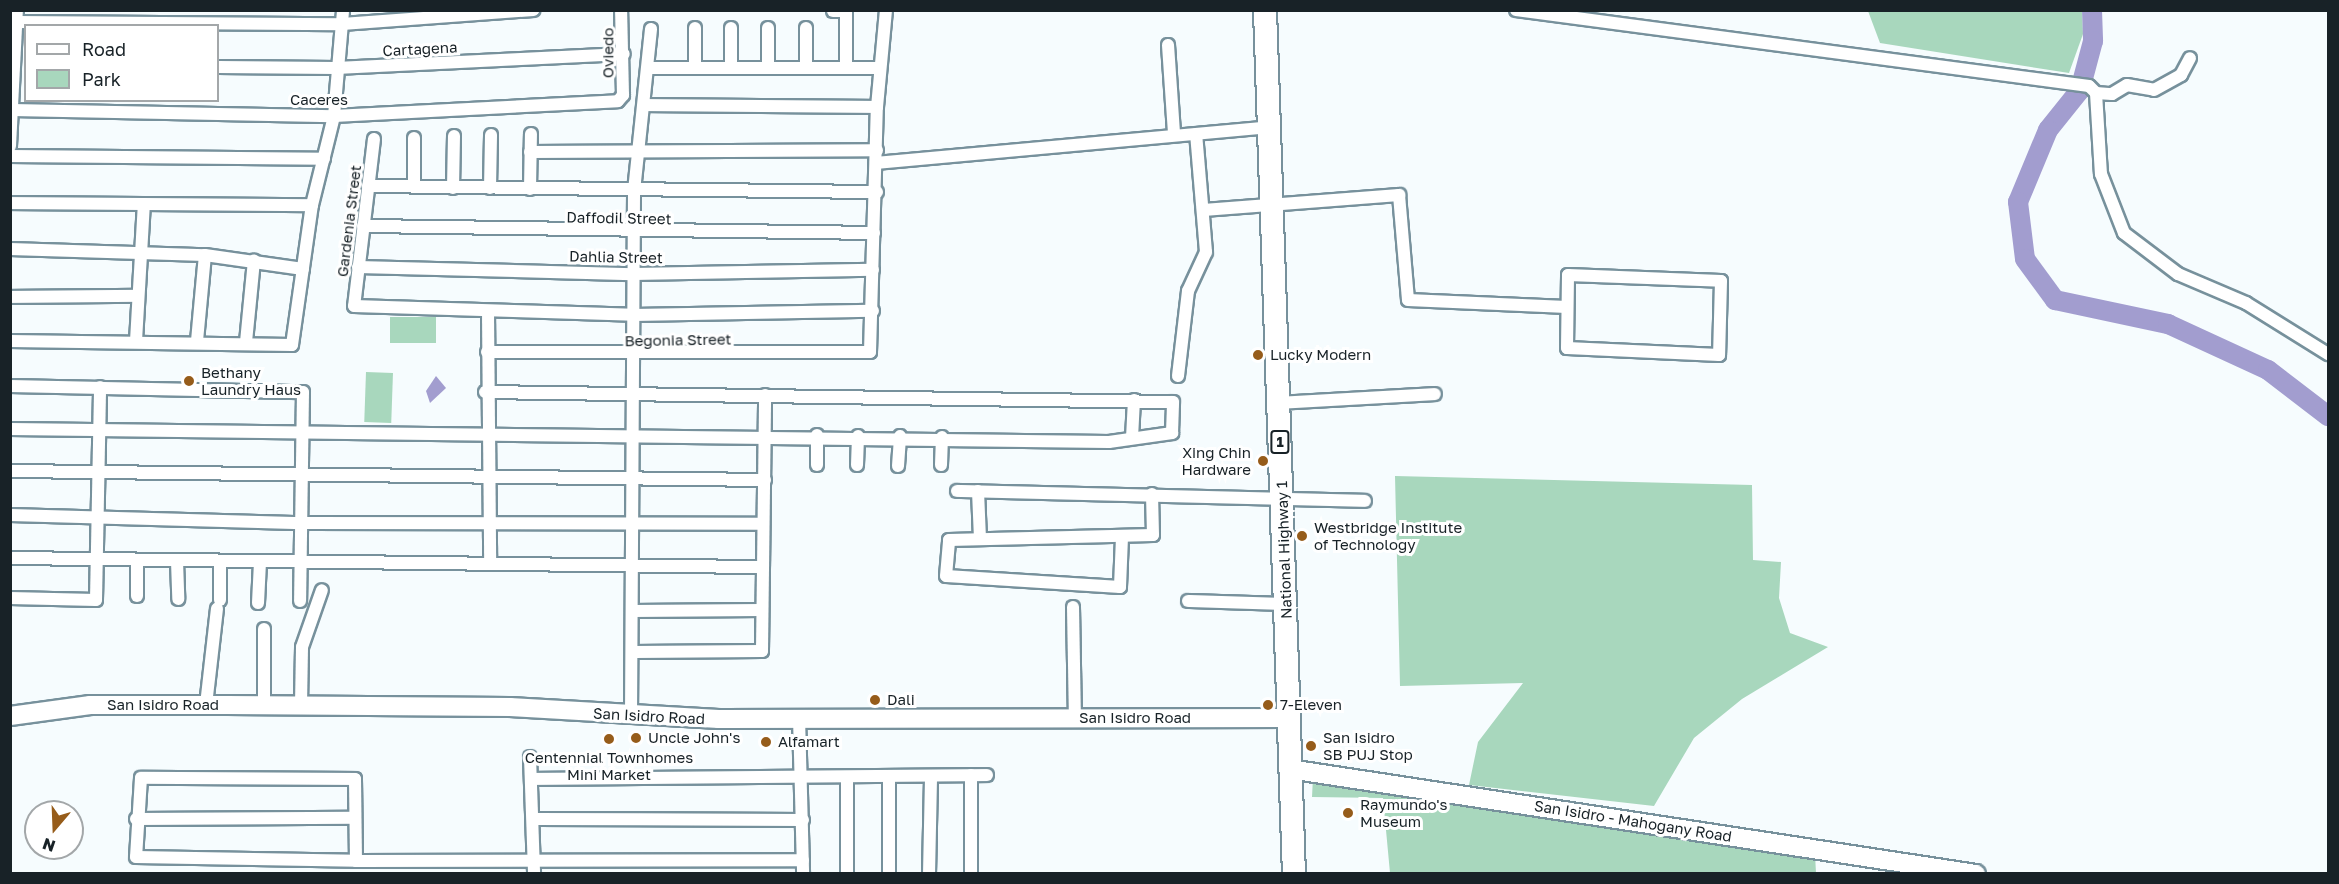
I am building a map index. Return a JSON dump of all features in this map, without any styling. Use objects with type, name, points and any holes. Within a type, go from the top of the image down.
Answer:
[{"type":"highway","name":"National Highway 1","points":[[1266,10],[1275,201],[1281,497],[1294,873]]},
{"type":"street","points":[[10,341],[197,341],[292,345],[312,205],[334,116],[336,68],[343,10]]},
{"type":"street","points":[[10,146],[12,110],[20,66],[17,16],[342,24],[533,10]]},
{"type":"street","name":"Oviedo","points":[[621,10],[624,54],[623,95]]},
{"type":"street","points":[[490,562],[485,434],[488,312],[633,315],[873,311],[874,233],[878,192],[877,107],[886,10]]},
{"type":"street","points":[[1516,10],[1742,44],[1924,63],[2004,79],[2090,86],[2096,93],[2101,174],[2124,233],[2178,274],[2246,303],[2328,354]]},
{"type":"street","points":[[833,11],[846,11],[846,67]]},
{"type":"street","points":[[695,28],[695,66]]},
{"type":"street","points":[[731,28],[731,66]]},
{"type":"street","points":[[768,28],[768,67]]},
{"type":"street","points":[[806,28],[806,67]]},
{"type":"street","points":[[631,716],[634,652],[630,479],[634,191],[649,68],[651,29]]},
{"type":"street","points":[[1168,45],[1174,133]]},
{"type":"street","name":"Cartagena","points":[[219,67],[336,68],[624,54]]},
{"type":"street","points":[[2096,93],[2112,94],[2127,85],[2160,87],[2181,75],[2190,58]]},
{"type":"street","points":[[649,68],[731,66],[880,68]]},
{"type":"street","name":"Caceres","points":[[12,110],[334,116],[618,101],[623,95]]},
{"type":"street","points":[[645,105],[877,107]]},
{"type":"street","points":[[530,152],[639,149],[877,157],[1272,127]]},
{"type":"street","points":[[530,189],[531,134]]},
{"type":"street","points":[[1178,376],[1188,291],[1206,252],[1196,134]]},
{"type":"street","points":[[490,188],[491,135]]},
{"type":"street","points":[[453,188],[454,136]]},
{"type":"street","points":[[414,138],[414,187]]},
{"type":"street","name":"Gardenia Street","points":[[374,139],[354,306],[488,312]]},
{"type":"street","points":[[10,156],[324,159]]},
{"type":"street","points":[[368,186],[634,191],[878,192]]},
{"type":"street","points":[[1203,210],[1275,201],[1399,195],[1408,300],[1567,307]]},
{"type":"street","points":[[10,203],[312,205]]},
{"type":"street","points":[[136,341],[144,204]]},
{"type":"street","name":"Daffodil Street","points":[[363,226],[634,234],[874,233]]},
{"type":"street","points":[[10,249],[140,251],[204,255],[254,260],[303,269]]},
{"type":"street","points":[[197,341],[204,255]]},
{"type":"street","points":[[246,342],[254,260]]},
{"type":"street","name":"Dahlia Street","points":[[358,267],[633,274],[873,270]]},
{"type":"street","points":[[1568,275],[1721,281],[1719,355],[1567,348],[1567,307],[1568,275]]},
{"type":"street","points":[[10,297],[137,296]]},
{"type":"street","name":"Begonia Street","points":[[487,352],[633,356],[870,352],[873,311]]},
{"type":"street","points":[[10,386],[303,392],[303,523],[300,602]]},
{"type":"street","points":[[10,598],[96,600],[100,387]]},
{"type":"street","points":[[10,429],[302,434],[1132,438],[1172,433],[1173,402],[633,392],[485,392]]},
{"type":"street","points":[[1279,403],[1435,394]]},
{"type":"street","points":[[634,652],[762,651],[765,395]]},
{"type":"street","points":[[1132,438],[1134,400]]},
{"type":"street","points":[[817,435],[817,465]]},
{"type":"street","points":[[857,465],[858,436]]},
{"type":"street","points":[[898,466],[900,436]]},
{"type":"street","points":[[941,465],[942,437]]},
{"type":"street","points":[[10,471],[765,480]]},
{"type":"street","points":[[978,490],[980,539]]},
{"type":"street","points":[[957,491],[1281,497],[1365,501]]},
{"type":"street","points":[[1122,537],[1120,587],[946,576],[949,540],[1153,535],[1152,494]]},
{"type":"street","points":[[10,514],[303,523],[763,524]]},
{"type":"street","points":[[10,558],[97,561],[490,562],[632,568],[762,567]]},
{"type":"street","points":[[137,561],[137,596]]},
{"type":"street","points":[[177,561],[178,599]]},
{"type":"street","points":[[206,705],[218,604],[220,562]]},
{"type":"street","points":[[258,603],[260,562]]},
{"type":"street","points":[[302,705],[302,647],[322,590]]},
{"type":"street","points":[[1188,601],[1286,604]]},
{"type":"street","points":[[1073,607],[1075,718]]},
{"type":"street","points":[[632,611],[762,610]]},
{"type":"street","points":[[264,629],[264,705]]},
{"type":"street","name":"San Isidro Road","points":[[10,716],[90,705],[302,705],[510,707],[631,716],[1289,718]]},
{"type":"street","points":[[356,861],[355,779],[141,778],[136,819],[136,857],[356,861],[534,860],[803,867],[799,717]]},
{"type":"street","points":[[530,757],[534,819],[534,873]]},
{"type":"street","name":"San Isidro - Mahogany Road","points":[[1290,769],[1976,873]]},
{"type":"street","points":[[971,775],[971,873]]},
{"type":"street","points":[[532,779],[987,775]]},
{"type":"street","points":[[847,777],[847,873]]},
{"type":"street","points":[[889,777],[890,873]]},
{"type":"street","points":[[929,873],[931,777]]},
{"type":"street","points":[[136,819],[355,818]]},
{"type":"street","points":[[534,819],[802,820]]},
{"type":"street","points":[[264,873],[265,860]]},
{"type":"green space","points":[[1868,11],[2082,11],[2083,34],[2069,73],[1880,43]]},
{"type":"green space","points":[[390,317],[436,317],[436,343],[390,343]]},
{"type":"green space","points":[[366,372],[393,373],[391,423],[364,422]]},
{"type":"green space","points":[[1395,476],[1752,485],[1753,560],[1781,562],[1779,598],[1790,633],[1828,647],[1742,699],[1694,738],[1654,806],[1469,785],[1478,742],[1523,683],[1400,686]]},
{"type":"green space","points":[[1313,777],[1815,854],[1816,873],[1390,873],[1383,798],[1312,797]]},
{"type":"shaded area","points":[[436,376],[446,388],[430,403],[426,391]]},
{"type":"waterway","points":[[2092,10],[2093,41],[2080,90],[2048,130],[2018,202],[2025,259],[2055,300],[2168,324],[2268,370],[2328,416]]},
{"type":"place","name":"Lucky Modern","points":[[1258,355]]},
{"type":"place","name":"Bethany Laundry Haus","points":[[189,381]]},
{"type":"place","name":"Xing Chin Hardware","points":[[1263,461]]},
{"type":"place","name":"Westbridge Institute of Technology","points":[[1302,536]]},
{"type":"place","name":"Dali","points":[[875,700]]},
{"type":"place","name":"7-Eleven","points":[[1268,705]]},
{"type":"place","name":"Uncle John's","points":[[636,738]]},
{"type":"place","name":"Centennial Townhomes Mini Market","points":[[609,739]]},
{"type":"place","name":"Alfamart","points":[[766,742]]},
{"type":"place","name":"San Isidro SB PUJ Stop","points":[[1311,746]]},
{"type":"place","name":"Raymundo's Museum","points":[[1348,813]]}]
